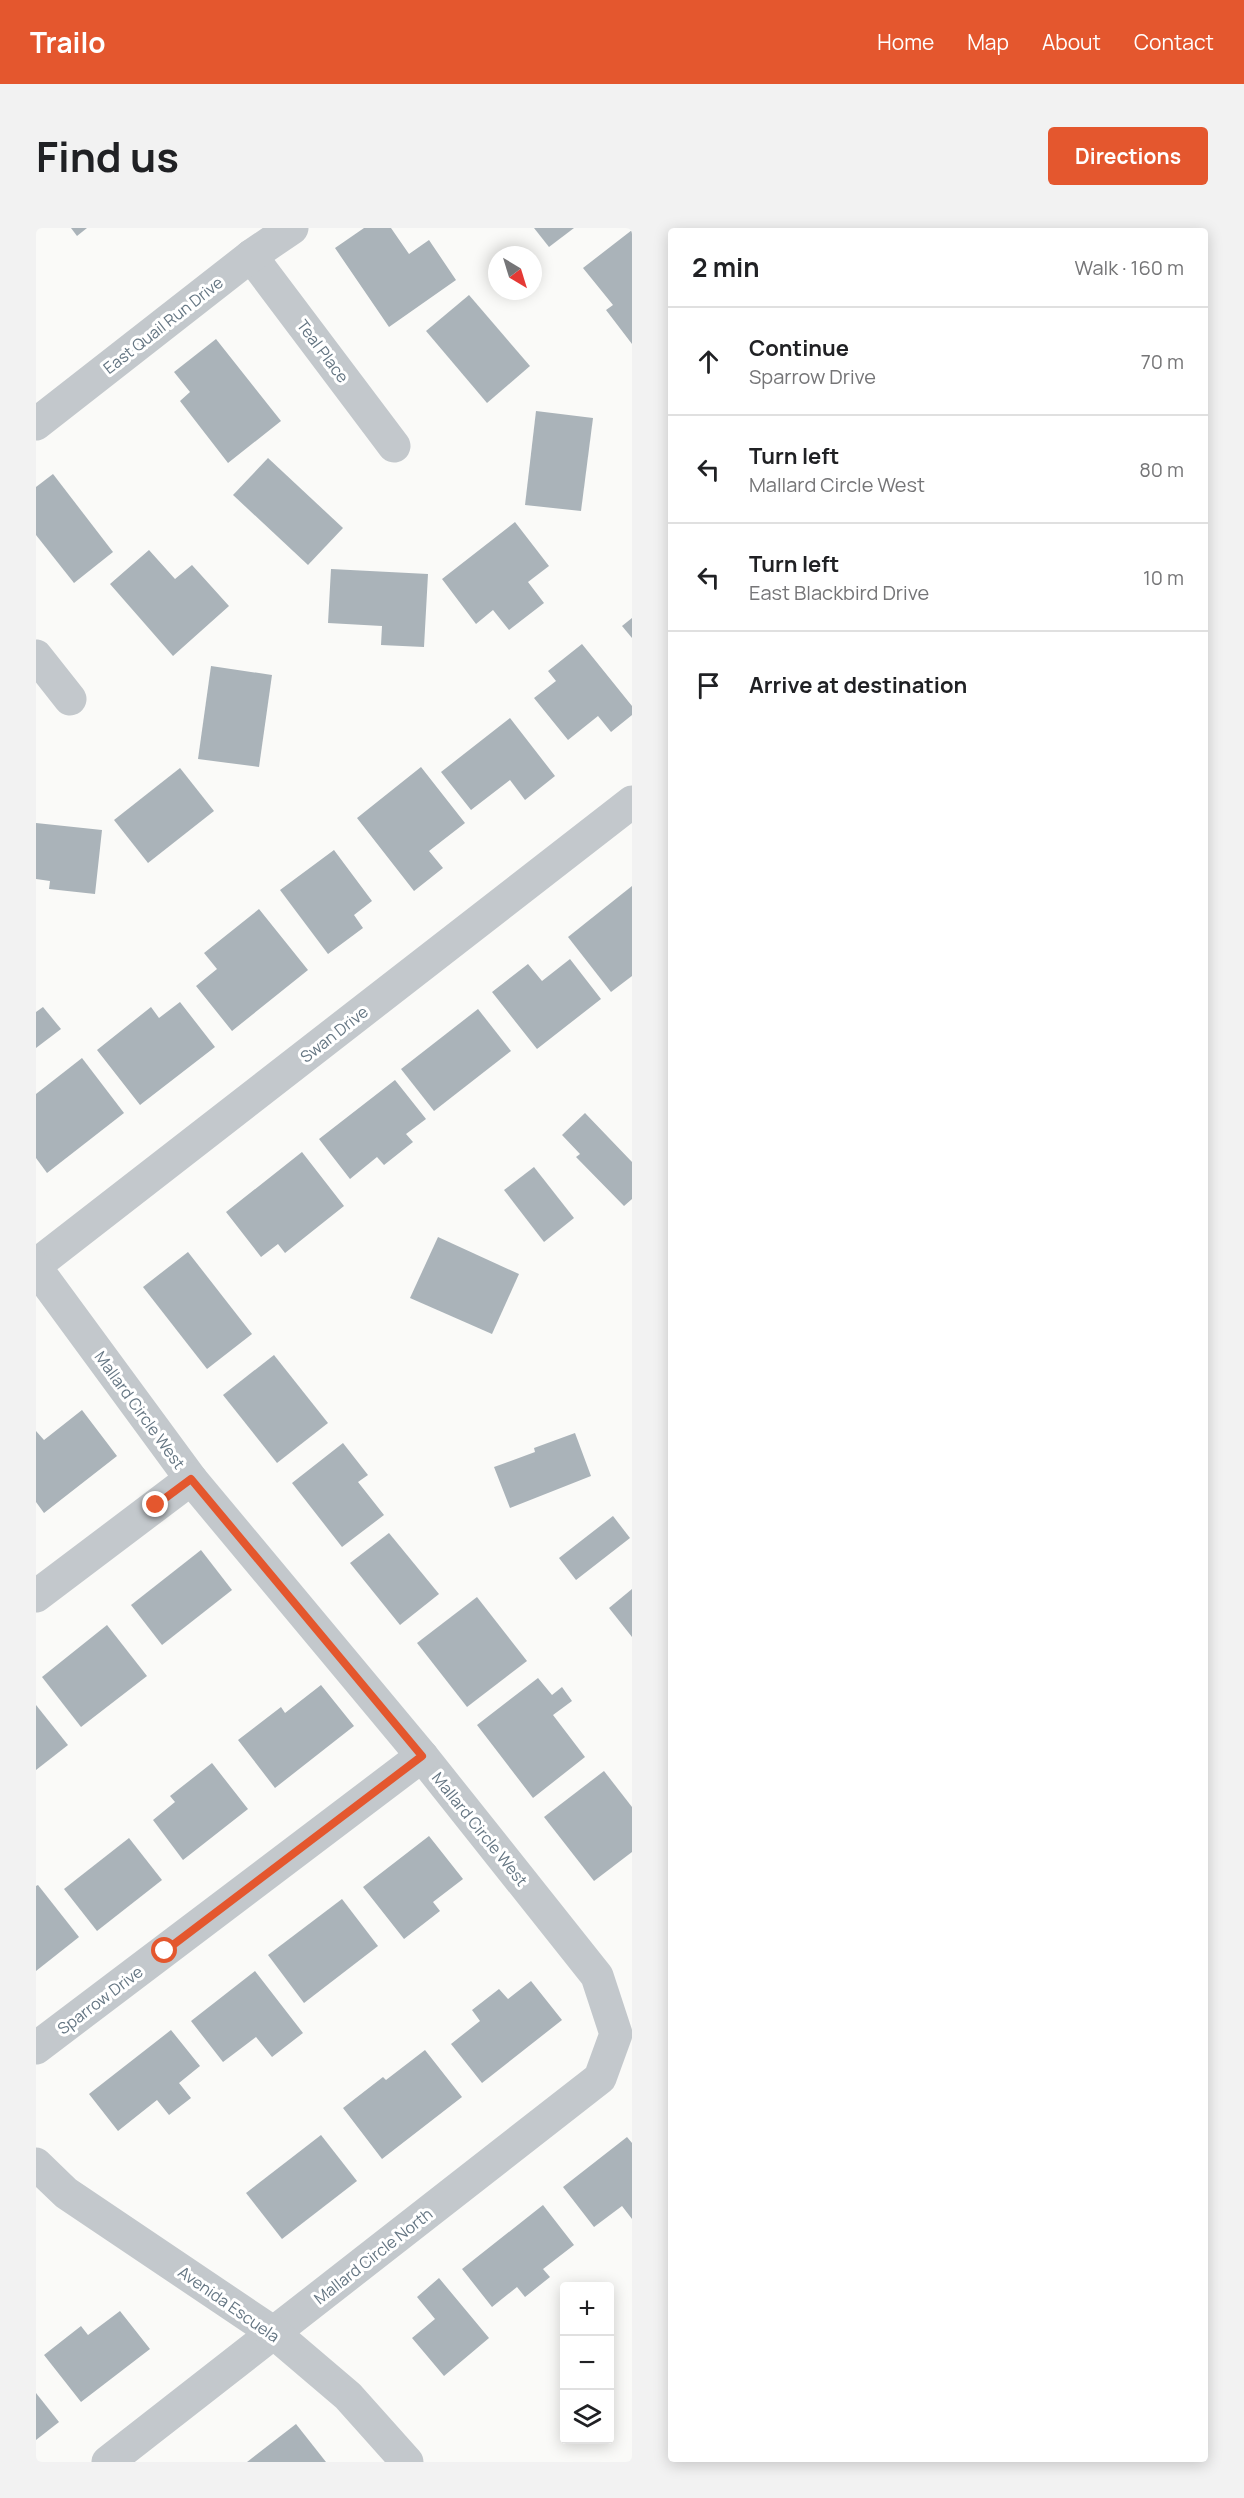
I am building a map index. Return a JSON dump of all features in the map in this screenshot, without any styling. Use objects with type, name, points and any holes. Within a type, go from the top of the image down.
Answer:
[{"type":"street","name":"East Quail Run Drive","points":[[36,424],[251,256],[292,228]]},
{"type":"street","name":"Teal Place","points":[[251,256],[394,446]]},
{"type":"street","points":[[36,656],[70,699]]},
{"type":"street","name":"Swan Drive","points":[[36,1266],[632,802]]},
{"type":"street","name":"Mallard Circle West","points":[[36,1266],[191,1479],[422,1756],[597,1976],[616,2034]]},
{"type":"street","points":[[36,1596],[191,1479]]},
{"type":"street","name":"Sparrow Drive","points":[[36,2048],[422,1756]]},
{"type":"street","name":"Mallard Circle North","points":[[108,2462],[600,2078],[616,2034]]},
{"type":"street","name":"Avenida Escuela","points":[[36,2164],[66,2193],[274,2333],[348,2396],[407,2462]]},
{"type":"building","points":[[71,228],[87,228],[77,236]]},
{"type":"building","points":[[364,228],[391,228],[409,254],[429,240],[456,280],[389,327],[335,248]]},
{"type":"building","points":[[534,228],[574,228],[549,247]]},
{"type":"building","points":[[632,230],[632,344],[606,310],[613,305],[583,268]]},
{"type":"building","points":[[469,295],[530,366],[487,403],[426,331]]},
{"type":"building","points":[[216,339],[281,421],[228,463],[180,401],[190,392],[174,372]]},
{"type":"building","points":[[536,411],[593,418],[581,511],[525,505]]},
{"type":"building","points":[[268,458],[343,528],[308,565],[233,495]]},
{"type":"building","points":[[53,474],[113,552],[74,583],[36,535],[36,487]]},
{"type":"building","points":[[515,522],[549,566],[528,582],[544,603],[509,630],[493,610],[476,624],[442,579]]},
{"type":"building","points":[[149,550],[175,579],[192,565],[229,606],[173,656],[110,584]]},
{"type":"building","points":[[331,569],[428,574],[424,647],[381,645],[382,626],[328,623]]},
{"type":"building","points":[[632,618],[632,638],[622,626]]},
{"type":"building","points":[[582,644],[632,706],[632,715],[611,732],[598,716],[568,740],[534,698],[556,681],[548,671]]},
{"type":"building","points":[[211,666],[272,675],[259,767],[198,759]]},
{"type":"building","points":[[510,718],[555,776],[525,800],[510,780],[471,810],[441,772]]},
{"type":"building","points":[[421,767],[465,823],[429,851],[443,868],[414,891],[357,818]]},
{"type":"building","points":[[180,768],[214,811],[148,863],[114,820]]},
{"type":"building","points":[[36,823],[102,830],[95,894],[49,889],[50,881],[36,879]]},
{"type":"building","points":[[334,850],[372,901],[354,915],[363,928],[328,954],[280,890]]},
{"type":"building","points":[[632,886],[632,976],[611,992],[568,937]]},
{"type":"building","points":[[259,909],[308,970],[232,1031],[196,986],[217,969],[204,953]]},
{"type":"building","points":[[570,959],[601,999],[537,1049],[492,992],[528,964],[542,981]]},
{"type":"building","points":[[180,1002],[215,1047],[140,1105],[97,1050],[151,1007],[159,1018]]},
{"type":"building","points":[[43,1007],[61,1029],[36,1048],[36,1012]]},
{"type":"building","points":[[478,1009],[511,1051],[434,1111],[401,1069]]},
{"type":"building","points":[[82,1058],[124,1113],[47,1173],[36,1158],[36,1094]]},
{"type":"building","points":[[395,1080],[426,1119],[406,1134],[413,1142],[384,1165],[377,1157],[350,1179],[319,1139]]},
{"type":"building","points":[[585,1113],[632,1162],[632,1199],[624,1206],[576,1157],[580,1154],[562,1135]]},
{"type":"building","points":[[302,1152],[344,1206],[285,1253],[278,1244],[261,1257],[226,1212]]},
{"type":"building","points":[[534,1167],[574,1218],[544,1242],[504,1190]]},
{"type":"building","points":[[438,1237],[519,1274],[492,1334],[410,1298]]},
{"type":"building","points":[[188,1252],[252,1334],[207,1369],[143,1287]]},
{"type":"building","points":[[274,1355],[328,1423],[277,1463],[223,1395]]},
{"type":"building","points":[[82,1410],[117,1456],[44,1513],[36,1502],[36,1431],[44,1440]]},
{"type":"building","points":[[575,1433],[591,1476],[510,1508],[494,1467],[535,1452],[534,1448]]},
{"type":"building","points":[[343,1443],[368,1475],[358,1482],[384,1515],[342,1547],[292,1483]]},
{"type":"building","points":[[613,1516],[630,1538],[576,1580],[559,1558]]},
{"type":"building","points":[[389,1533],[439,1594],[400,1625],[350,1563]]},
{"type":"building","points":[[201,1550],[232,1590],[162,1645],[131,1605]]},
{"type":"building","points":[[632,1589],[632,1637],[609,1608]]},
{"type":"building","points":[[477,1597],[527,1661],[467,1707],[417,1643]]},
{"type":"building","points":[[107,1625],[147,1676],[81,1727],[42,1677]]},
{"type":"building","points":[[538,1678],[552,1695],[562,1687],[572,1701],[553,1715],[585,1757],[533,1798],[477,1725]]},
{"type":"building","points":[[321,1685],[354,1726],[275,1788],[238,1740],[281,1707],[285,1713]]},
{"type":"building","points":[[36,1705],[68,1745],[36,1770]]},
{"type":"building","points":[[212,1763],[248,1809],[183,1860],[153,1820],[175,1802],[170,1796]]},
{"type":"building","points":[[604,1771],[632,1807],[632,1852],[594,1881],[544,1817]]},
{"type":"building","points":[[429,1836],[463,1879],[433,1902],[440,1911],[404,1939],[363,1887]]},
{"type":"building","points":[[129,1838],[162,1880],[97,1931],[64,1889]]},
{"type":"building","points":[[38,1885],[79,1937],[36,1971],[36,1886]]},
{"type":"building","points":[[342,1899],[378,1946],[304,2003],[268,1955]]},
{"type":"building","points":[[255,1971],[303,2033],[272,2057],[256,2037],[223,2062],[191,2021]]},
{"type":"building","points":[[531,1981],[562,2020],[482,2083],[451,2044],[480,2021],[472,2010],[499,1989],[508,1999]]},
{"type":"building","points":[[171,2030],[200,2066],[179,2083],[191,2098],[169,2115],[157,2100],[118,2131],[89,2094]]},
{"type":"building","points":[[425,2050],[462,2097],[382,2159],[343,2108],[383,2077],[386,2080]]},
{"type":"building","points":[[321,2135],[357,2181],[282,2239],[246,2193]]},
{"type":"building","points":[[627,2137],[632,2143],[632,2219],[622,2206],[594,2227],[563,2187]]},
{"type":"building","points":[[543,2205],[574,2245],[543,2269],[550,2277],[525,2297],[517,2287],[492,2307],[462,2269]]},
{"type":"building","points":[[439,2278],[489,2338],[444,2376],[412,2338],[435,2319],[417,2297]]},
{"type":"building","points":[[120,2311],[150,2349],[81,2402],[44,2355],[81,2326],[88,2335]]},
{"type":"building","points":[[36,2393],[59,2422],[36,2440]]},
{"type":"building","points":[[296,2424],[326,2462],[247,2462]]},
{"type":"route","points":[[156,1505],[191,1479],[422,1756],[165,1951]]}]
